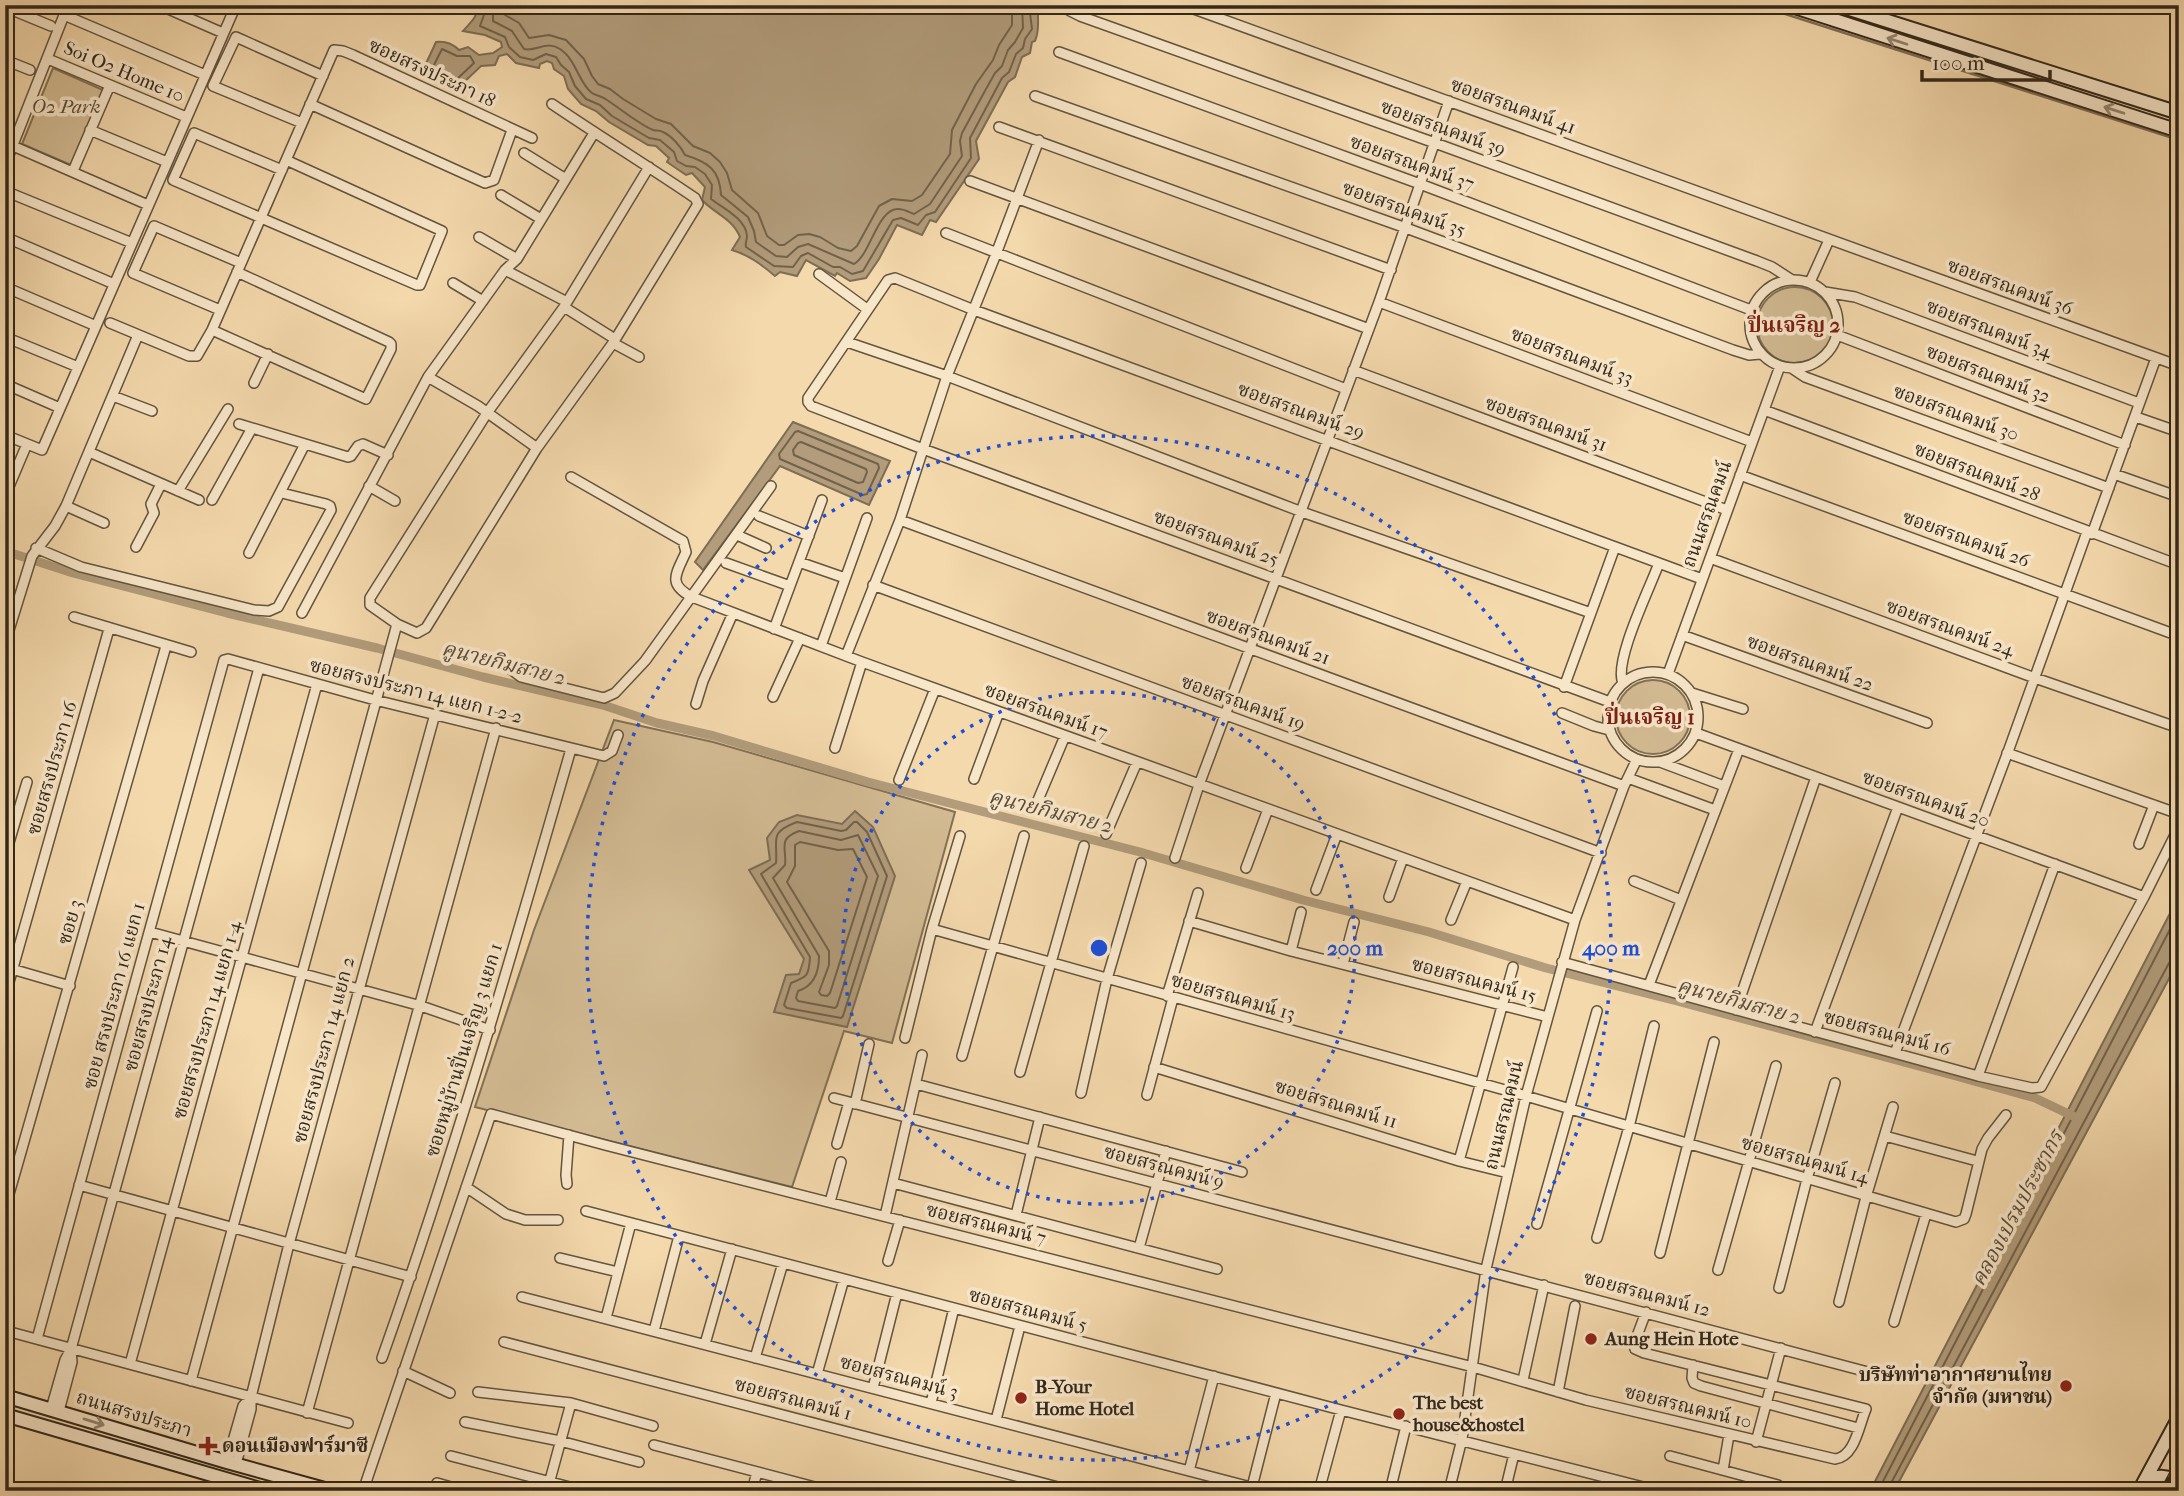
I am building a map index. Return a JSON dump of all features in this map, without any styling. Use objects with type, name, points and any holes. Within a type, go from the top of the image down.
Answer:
[{"type":"street","points":[[159,5],[223,33]]},
{"type":"street","points":[[5,435],[42,450],[236,5]]},
{"type":"street","name":"ซอยสรณคมน์ 39","points":[[1066,5],[1070,11],[1080,16],[1757,261],[1792,280]]},
{"type":"street","name":"ซอยสรณคมน์ 41","points":[[1183,5],[1829,240]]},
{"type":"street","points":[[1788,5],[1811,9],[2179,131]]},
{"type":"street","points":[[1837,5],[2179,113]]},
{"type":"street","points":[[5,7],[51,26]]},
{"type":"street","points":[[5,164],[66,10],[205,75]]},
{"type":"street","points":[[110,323],[196,357],[212,330],[323,76],[236,37],[213,86],[302,123]]},
{"type":"street","name":"ซอยสรงประภา 18","points":[[323,76],[332,52],[337,49],[532,138]]},
{"type":"street","name":"ซอยสรณคมน์ 37","points":[[1059,52],[1420,184],[1751,310]]},
{"type":"street","name":"Soi O2 Home 10","points":[[48,59],[186,117]]},
{"type":"street","points":[[5,60],[30,70]]},
{"type":"street","points":[[73,172],[110,85]]},
{"type":"street","name":"ซอยสรณคมน์ 35","points":[[1035,96],[1406,228],[1733,350],[1749,355],[1760,354]]},
{"type":"street","points":[[1175,858],[1199,785],[1391,270],[1449,101]]},
{"type":"street","points":[[310,104],[485,183],[494,180],[512,130]]},
{"type":"street","points":[[552,104],[594,133],[649,167],[695,198],[698,204],[614,341],[537,449],[426,628],[417,633],[397,624],[370,605],[370,598],[487,413],[565,305],[649,167]]},
{"type":"street","points":[[999,127],[1391,270]]},
{"type":"street","points":[[90,130],[167,162]]},
{"type":"street","points":[[282,170],[194,133],[173,180],[417,285],[422,283],[442,234],[439,228],[286,160]]},
{"type":"street","points":[[302,613],[428,377],[506,270],[517,259],[594,133]]},
{"type":"street","points":[[846,656],[900,520],[947,376],[1039,140]]},
{"type":"street","points":[[13,146],[148,205]]},
{"type":"street","points":[[524,153],[566,179]]},
{"type":"street","points":[[970,181],[1369,329]]},
{"type":"street","points":[[5,191],[132,243]]},
{"type":"street","points":[[501,195],[541,219]]},
{"type":"street","points":[[212,330],[366,399],[391,344],[154,226],[133,273],[220,310]]},
{"type":"street","points":[[946,233],[1346,388]]},
{"type":"street","points":[[5,237],[114,284]]},
{"type":"street","points":[[480,237],[517,259]]},
{"type":"street","points":[[1810,282],[1829,240]]},
{"type":"street","name":"ซอยสรณคมน์ 36","points":[[1829,240],[2179,366]]},
{"type":"street","points":[[506,270],[565,305],[639,357]]},
{"type":"street","points":[[819,274],[867,309],[847,342],[947,376],[1302,512],[1591,613]]},
{"type":"street","name":"ซอยสรณคมน์ 29","points":[[867,309],[888,280],[895,278],[974,310],[1702,579]]},
{"type":"street","points":[[1792,280],[1810,282],[1825,292],[1837,312],[1838,335],[1821,360],[1808,367],[1793,369],[1780,366],[1760,354],[1750,333],[1749,321],[1751,310],[1767,288],[1792,280]]},
{"type":"street","points":[[453,283],[483,301]]},
{"type":"street","points":[[5,287],[96,326]]},
{"type":"street","name":"ซอยสรณคมน์ 34","points":[[1825,292],[1855,297],[2140,403]]},
{"type":"street","name":"ซอยสรณคมน์ 33","points":[[1379,302],[1752,442]]},
{"type":"street","points":[[5,643],[34,552],[55,526],[66,506],[138,335]]},
{"type":"street","name":"ซอยสรณคมน์ 32","points":[[1838,335],[2125,445]]},
{"type":"street","points":[[5,337],[78,367]]},
{"type":"street","name":"ซอยสรณคมน์ 25","points":[[847,342],[808,398],[811,406],[1610,702]]},
{"type":"street","points":[[254,383],[268,354]]},
{"type":"street","points":[[1895,1054],[2156,358]]},
{"type":"street","name":"ถนนสรณคมน์","points":[[1668,674],[1780,366]]},
{"type":"street","name":"ซอยสรณคมน์ 30","points":[[1793,369],[1805,377],[2109,488]]},
{"type":"street","name":"ซอยสรณคมน์ 31","points":[[1353,370],[1727,510]]},
{"type":"street","points":[[428,377],[478,406],[537,449]]},
{"type":"street","points":[[5,384],[60,408]]},
{"type":"street","points":[[113,396],[152,411]]},
{"type":"street","points":[[178,491],[228,409]]},
{"type":"street","name":"ซอยสรณคมน์ 28","points":[[1764,410],[2179,565]]},
{"type":"street","points":[[2136,417],[2179,432]]},
{"type":"street","points":[[239,424],[350,457],[358,446],[363,444],[388,455]]},
{"type":"street","points":[[212,500],[252,428]]},
{"type":"street","points":[[5,496],[27,444]]},
{"type":"street","points":[[249,553],[305,444]]},
{"type":"street","points":[[89,452],[199,500]]},
{"type":"street","points":[[2114,474],[2179,497]]},
{"type":"street","name":"ซอยสรณคมน์ 26","points":[[1740,475],[2179,636]]},
{"type":"street","points":[[571,477],[683,541],[686,552],[675,582],[679,590],[692,597]]},
{"type":"street","points":[[136,547],[154,513],[151,504],[161,484]]},
{"type":"street","points":[[369,486],[395,501]]},
{"type":"street","points":[[497,659],[521,677],[604,698],[615,692],[645,661],[771,486]]},
{"type":"street","points":[[34,552],[122,578],[254,610],[272,610],[278,607],[331,510],[326,504],[282,492]]},
{"type":"street","points":[[774,629],[822,500]]},
{"type":"street","points":[[66,506],[104,523]]},
{"type":"street","points":[[759,516],[809,536]]},
{"type":"street","points":[[821,646],[867,518]]},
{"type":"street","name":"ซอยสรณคมน์ 21","points":[[900,520],[1251,649],[1626,782],[1715,810]]},
{"type":"street","points":[[737,535],[766,548]]},
{"type":"street","points":[[1564,687],[1615,548]]},
{"type":"street","name":"ซอยสรณคมน์ 24","points":[[1710,558],[2179,729]]},
{"type":"street","points":[[799,562],[845,578]]},
{"type":"street","points":[[1623,683],[1619,676],[1623,655],[1659,563]]},
{"type":"street","points":[[726,564],[790,586]]},
{"type":"street","name":"ซอยสรณคมน์ 19","points":[[873,585],[1601,853]]},
{"type":"street","name":"ซอยสรณคมน์ 17","points":[[692,597],[862,663],[1575,920]]},
{"type":"street","points":[[696,704],[703,681],[733,613]]},
{"type":"street","points":[[74,617],[191,652]]},
{"type":"street","points":[[191,1381],[397,624]]},
{"type":"street","name":"ซอยสรงประภา 16","points":[[5,996],[9,969],[109,629]]},
{"type":"street","name":"ซอยสรณคมน์ 22","points":[[1682,635],[1927,723]]},
{"type":"street","points":[[773,698],[800,638]]},
{"type":"street","name":"ซอย 3","points":[[5,1208],[166,646]]},
{"type":"street","name":"ซอยสรงประภา 14 แยก 1-2-2","points":[[222,663],[228,659],[375,700],[604,756],[612,751],[618,736]]},
{"type":"street","name":"ซอย สรงประภา 16 แยก 1","points":[[37,1339],[222,663]]},
{"type":"street","points":[[835,748],[862,663]]},
{"type":"street","name":"ซอยสรงประภา 14","points":[[55,1410],[65,1360],[71,1349],[114,1196],[258,668]]},
{"type":"street","points":[[1656,671],[1681,681],[1692,693],[1698,706],[1696,733],[1688,747],[1675,757],[1660,762],[1637,759],[1625,752],[1615,742],[1609,730],[1607,716],[1610,702],[1623,683],[1632,676],[1656,671]]},
{"type":"street","name":"ซอยสรงประภา 14 แยก 1-4","points":[[130,1364],[317,684]]},
{"type":"street","points":[[899,780],[935,689]]},
{"type":"street","points":[[1692,693],[1743,709]]},
{"type":"street","points":[[974,779],[999,712]]},
{"type":"street","points":[[1562,713],[1609,730]]},
{"type":"street","name":"ซอยสรงประภา 14 แยก 2","points":[[231,1463],[243,1406],[251,1397],[289,1244],[436,714]]},
{"type":"street","points":[[307,1413],[496,728]]},
{"type":"street","name":"ซอยสรณคมน์ 20","points":[[1696,733],[2144,897]]},
{"type":"street","points":[[1038,800],[1065,736]]},
{"type":"street","name":"ซอยหมู่บ้านปิ่นเจริญ 3 แยก 1","points":[[382,1358],[411,1277],[490,1030],[571,749]]},
{"type":"street","points":[[1649,985],[1739,749]]},
{"type":"street","points":[[2007,753],[2179,814]]},
{"type":"street","name":"ถนนสรณคมน์","points":[[1449,1491],[1462,1439],[1486,1269],[1525,1096],[1575,920],[1637,759]]},
{"type":"street","points":[[1106,834],[1137,762]]},
{"type":"street","points":[[1660,762],[1724,786]]},
{"type":"street","points":[[1735,1010],[1816,777]]},
{"type":"street","points":[[5,856],[27,782]]},
{"type":"street","points":[[2139,844],[2154,805]]},
{"type":"street","points":[[1815,1032],[1898,807]]},
{"type":"street","points":[[1247,868],[1268,809]]},
{"type":"street","points":[[2144,897],[2179,827]]},
{"type":"street","points":[[1316,890],[1337,834]]},
{"type":"street","points":[[905,1038],[932,929],[960,836]]},
{"type":"street","points":[[962,1056],[1024,836]]},
{"type":"street","points":[[1020,1072],[1083,846]]},
{"type":"street","points":[[1389,897],[1404,858]]},
{"type":"street","points":[[1081,1093],[1107,979],[1141,863]]},
{"type":"street","points":[[1978,1076],[2055,864]]},
{"type":"street","points":[[1451,920],[1467,881]]},
{"type":"street","points":[[1634,881],[1681,900]]},
{"type":"street","points":[[1147,1095],[1198,893]]},
{"type":"street","name":"ซอยสรณคมน์ 16","points":[[1561,967],[1649,985],[1978,1076],[2032,1088],[2041,1087],[2144,897]]},
{"type":"street","points":[[1291,951],[1301,912]]},
{"type":"street","name":"ซอยสรณคมน์ 15","points":[[1189,921],[1291,951],[1548,1017]]},
{"type":"street","points":[[1343,964],[1354,922]]},
{"type":"street","name":"ซอยสรณคมน์ 13","points":[[932,929],[1525,1096]]},
{"type":"street","points":[[150,932],[421,1006],[490,1030]]},
{"type":"street","points":[[1459,1161],[1513,967]]},
{"type":"street","points":[[9,969],[70,986]]},
{"type":"street","points":[[1537,1224],[1597,1011]]},
{"type":"street","points":[[1597,1238],[1654,1026]]},
{"type":"street","points":[[1660,1253],[1714,1042]]},
{"type":"street","points":[[836,1144],[852,1103],[869,1044]]},
{"type":"street","points":[[885,1216],[922,1055]]},
{"type":"street","points":[[1718,1270],[1776,1066]]},
{"type":"street","name":"ซอยสรณคมน์ 11","points":[[1154,1067],[1459,1161],[1507,1173]]},
{"type":"street","points":[[1779,1288],[1835,1083]]},
{"type":"street","points":[[916,1084],[1242,1172]]},
{"type":"street","name":"ซอยสรณคมน์ 14","points":[[1525,1096],[1956,1222],[1965,1219],[1978,1160],[1988,1138],[2006,1115]]},
{"type":"street","name":"ซอยสรณคมน์ 9","points":[[834,1098],[1486,1269]]},
{"type":"street","points":[[1839,1302],[1893,1107]]},
{"type":"street","name":"ซอยสรณคมน์ 7","points":[[466,1187],[491,1114],[1473,1367]]},
{"type":"street","points":[[1016,1215],[1040,1117]]},
{"type":"street","points":[[567,1184],[566,1155],[569,1135]]},
{"type":"street","points":[[1885,1136],[1978,1160]]},
{"type":"street","points":[[1139,1248],[1166,1151]]},
{"type":"street","points":[[830,1202],[841,1162]]},
{"type":"street","points":[[893,1183],[1217,1269]]},
{"type":"street","points":[[79,1185],[411,1277]]},
{"type":"street","points":[[363,1491],[466,1187],[506,1214],[525,1220],[558,1220]]},
{"type":"street","name":"ซอยสรณคมน์ 5","points":[[586,1211],[1652,1490]]},
{"type":"street","points":[[1894,1322],[1926,1214]]},
{"type":"street","points":[[888,1261],[900,1220]]},
{"type":"street","points":[[606,1318],[631,1223]]},
{"type":"street","points":[[654,1331],[679,1236]]},
{"type":"street","points":[[705,1344],[732,1249]]},
{"type":"street","points":[[560,1258],[618,1272]]},
{"type":"street","points":[[755,1357],[783,1263]]},
{"type":"street","name":"ซอยสรณคมน์ 12","points":[[1486,1269],[1879,1375]]},
{"type":"street","points":[[817,1374],[844,1279]]},
{"type":"street","points":[[1523,1380],[1544,1285]]},
{"type":"street","points":[[873,1388],[897,1293]]},
{"type":"street","name":"ซอยสรณคมน์ 3","points":[[522,1297],[1266,1491]]},
{"type":"street","points":[[1558,1392],[1575,1306]]},
{"type":"street","points":[[931,1403],[954,1308]]},
{"type":"street","points":[[1646,1312],[1636,1335],[1635,1349],[1771,1386]]},
{"type":"street","points":[[996,1420],[1020,1326]]},
{"type":"street","points":[[14,1333],[348,1423]]},
{"type":"street","name":"ซอยสรณคมน์ 1","points":[[504,1342],[1073,1491]]},
{"type":"street","points":[[1756,1441],[1781,1348]]},
{"type":"street","points":[[1693,1365],[1694,1383],[1858,1428]]},
{"type":"street","name":"ซอยสรณคมน์ 10","points":[[1473,1367],[1558,1392],[1730,1435],[1835,1459],[1849,1454],[1866,1409],[1771,1386]]},
{"type":"street","points":[[403,1371],[450,1394]]},
{"type":"street","points":[[1188,1471],[1214,1376]]},
{"type":"street","points":[[478,1392],[571,1403],[653,1426]]},
{"type":"street","points":[[1252,1487],[1276,1393]]},
{"type":"street","name":"ถนนสรงประภา","points":[[5,1396],[332,1491]]},
{"type":"street","points":[[548,1486],[571,1403]]},
{"type":"street","points":[[1319,1491],[1341,1410]]},
{"type":"street","name":"ถนนสรงประภา","points":[[5,1415],[267,1491]]},
{"type":"street","points":[[2139,1491],[2179,1417]]},
{"type":"street","points":[[465,1422],[560,1441],[639,1462]]},
{"type":"street","points":[[1390,1491],[1406,1426]]},
{"type":"street","points":[[1723,1470],[1730,1435]]},
{"type":"street","points":[[654,1445],[830,1491]]},
{"type":"street","points":[[1506,1491],[1514,1454]]},
{"type":"street","points":[[451,1456],[548,1486],[585,1491]]},
{"type":"street","points":[[1670,1456],[1778,1485]]},
{"type":"street","points":[[752,1491],[757,1472]]},
{"type":"street","points":[[2146,1479],[2160,1476],[2179,1483]]},
{"type":"street","points":[[437,1483],[465,1491]]},
{"type":"green space","name":"O2 Park","points":[[53,68],[103,90],[71,165],[22,144]]},
{"type":"green space","points":[[1788,287],[1802,287],[1816,293],[1827,304],[1833,325],[1830,340],[1822,352],[1802,363],[1788,363],[1774,357],[1763,346],[1757,332],[1757,318],[1763,304],[1774,293]]},
{"type":"green space","points":[[1653,680],[1667,683],[1679,691],[1687,703],[1690,717],[1687,731],[1679,743],[1667,751],[1653,754],[1639,751],[1627,743],[1619,731],[1616,717],[1619,703],[1627,691],[1639,683]]},
{"type":"green space","points":[[614,720],[713,742],[955,812],[892,1043],[844,1031],[792,1187],[475,1107],[534,930]]},
{"type":"water","points":[[477,5],[1039,5],[1038,31],[1030,53],[1022,57],[1015,77],[1008,82],[976,141],[979,159],[936,222],[930,220],[922,235],[897,225],[866,278],[850,281],[806,260],[797,276],[780,272],[775,276],[755,261],[732,250],[740,237],[737,231],[702,200],[705,187],[692,173],[686,175],[667,162],[669,158],[656,146],[648,145],[581,104],[568,89],[564,76],[554,69],[552,63],[547,61],[540,64],[539,68],[516,63],[507,54],[499,56],[495,65],[481,66],[453,90],[423,75],[436,42],[448,43],[459,50],[468,47],[479,55],[493,53],[502,47],[501,42],[485,35],[463,31],[475,16]]},
{"type":"water","points":[[793,422],[890,461],[869,505],[780,466],[703,570],[695,562]]},
{"type":"water","points":[[855,811],[873,827],[895,876],[847,1027],[774,1012],[786,975],[799,974],[804,959],[749,870],[770,860],[767,838],[779,822],[797,815],[842,824]]},
{"type":"water","name":"คลองเปรมประชากร","points":[[2179,896],[2179,960],[1894,1491],[1870,1491]]},
{"type":"waterway","points":[[1757,5],[2179,140]]},
{"type":"waterway","name":"คูนายกิมสาย 2","points":[[5,551],[73,573],[227,613],[603,705],[657,723],[714,736],[868,782],[1140,852],[1303,900],[1429,932],[1546,968],[2035,1098],[2075,1117]]},
{"type":"waterway","points":[[186,1486],[205,1491]]},
{"type":"railway","points":[[2162,1491],[2179,1459]]},
{"type":"railway","points":[[2176,1491],[2179,1486]]},
{"type":"place","name":"Aung Hein Hote","points":[[1591,1339]]},
{"type":"place","name":"บริษัทท่าอากาศยานไทย จำกัด (มหาชน)","points":[[2066,1386]]},
{"type":"place","name":"B-Your Home Hotel","points":[[1021,1398]]},
{"type":"place","name":"The best house&hostel","points":[[1399,1414]]},
{"type":"place","name":"ดอนเมืองฟาร์มาซี","points":[[208,1446]]},
{"type":"district","name":"ปิ่นเจริญ 2","points":[[1794,325]]},
{"type":"district","name":"ปิ่นเจริญ 1","points":[[1650,717]]}]
